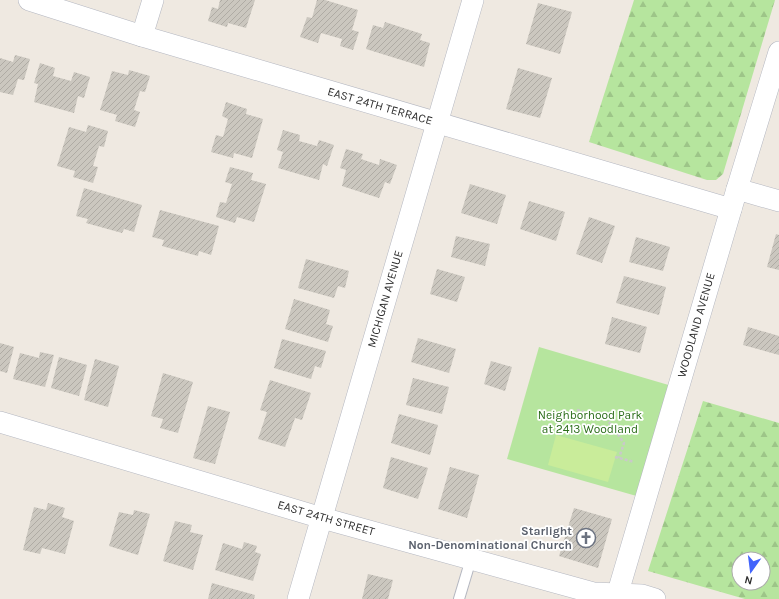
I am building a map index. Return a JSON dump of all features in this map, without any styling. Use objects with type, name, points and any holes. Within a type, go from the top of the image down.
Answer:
[{"type":"street","name":"EAST 24TH TERRACE","points":[[29,0],[142,36],[731,209]]},
{"type":"street","points":[[142,36],[153,0]]},
{"type":"street","name":"MICHIGAN AVENUE","points":[[298,599],[436,122],[473,0]]},
{"type":"street","name":"WOODLAND AVENUE","points":[[616,597],[779,52]]},
{"type":"street","points":[[737,189],[779,201]]},
{"type":"street","name":"EAST 24TH STREET","points":[[0,422],[322,518],[594,594],[616,597],[642,595],[656,599]]},
{"type":"lane","points":[[459,599],[471,559]]},
{"type":"path","points":[[577,410],[606,418],[624,443],[619,458]]},
{"type":"path","points":[[615,457],[637,463]]},
{"type":"green space","points":[[634,0],[775,0],[723,174],[716,180],[707,180],[589,142]]},
{"type":"green space","name":"Neighborhood Park at 2413 Woodland","points":[[539,347],[672,386],[640,497],[507,459]]},
{"type":"green space","points":[[703,401],[779,423],[779,599],[745,599],[648,571]]},
{"type":"green space","points":[[556,435],[617,452],[608,482],[548,465]]},
{"type":"building","points":[[220,0],[255,0],[246,28],[228,23],[227,27],[208,21],[212,7],[218,9]]},
{"type":"building","points":[[317,0],[325,0],[358,10],[352,30],[359,32],[353,50],[340,46],[342,39],[321,33],[318,43],[300,37],[307,17],[312,18]]},
{"type":"building","points":[[538,3],[572,12],[560,54],[526,44]]},
{"type":"building","points":[[385,22],[422,34],[420,40],[430,43],[424,67],[366,49],[373,25],[383,28]]},
{"type":"building","points":[[15,55],[30,59],[24,80],[18,79],[13,95],[0,92],[0,58],[13,62]]},
{"type":"building","points":[[40,63],[55,68],[53,76],[71,81],[74,72],[90,77],[84,98],[78,96],[74,113],[34,102],[38,84],[34,83]]},
{"type":"building","points":[[518,68],[552,78],[540,118],[506,109]]},
{"type":"building","points":[[129,70],[150,76],[145,92],[140,91],[134,110],[140,112],[135,127],[115,121],[117,115],[100,110],[112,71],[128,75]]},
{"type":"building","points":[[226,102],[247,109],[246,114],[263,119],[252,158],[234,153],[233,158],[211,152],[216,135],[223,137],[228,119],[222,116]]},
{"type":"building","points":[[88,125],[108,131],[104,147],[99,146],[93,166],[98,167],[93,183],[73,177],[75,171],[57,166],[69,127],[86,132]]},
{"type":"building","points":[[283,130],[300,135],[299,141],[317,146],[319,140],[334,145],[327,166],[323,164],[319,180],[278,168],[283,152],[277,150]]},
{"type":"building","points":[[346,149],[363,154],[361,159],[379,165],[380,159],[397,165],[390,184],[385,182],[379,198],[342,186],[346,170],[340,168]]},
{"type":"building","points":[[230,167],[253,173],[251,180],[266,184],[254,222],[237,217],[235,223],[216,217],[220,202],[226,203],[232,184],[225,182]]},
{"type":"building","points":[[470,184],[506,195],[497,224],[461,213]]},
{"type":"building","points":[[84,188],[142,205],[134,232],[124,229],[122,233],[86,223],[88,219],[76,216]]},
{"type":"building","points":[[529,201],[565,212],[556,241],[520,229]]},
{"type":"building","points":[[160,210],[219,226],[211,255],[199,251],[198,256],[162,246],[164,240],[152,237]]},
{"type":"building","points":[[589,217],[615,226],[602,263],[576,254]]},
{"type":"building","points":[[776,234],[779,235],[779,270],[767,267]]},
{"type":"building","points":[[456,236],[490,244],[485,266],[451,257]]},
{"type":"building","points":[[636,237],[670,247],[663,271],[629,262]]},
{"type":"building","points":[[306,259],[349,271],[345,288],[338,286],[334,298],[298,288]]},
{"type":"building","points":[[437,269],[465,277],[457,302],[430,294]]},
{"type":"building","points":[[624,276],[666,287],[659,315],[616,303]]},
{"type":"building","points":[[294,299],[330,310],[326,324],[333,326],[328,342],[285,329]]},
{"type":"building","points":[[612,317],[647,327],[640,353],[605,344]]},
{"type":"building","points":[[748,327],[779,336],[779,355],[743,345]]},
{"type":"building","points":[[418,338],[456,349],[449,373],[411,362]]},
{"type":"building","points":[[282,339],[326,351],[321,368],[315,366],[311,379],[274,368]]},
{"type":"building","points":[[0,343],[14,347],[7,373],[0,371]]},
{"type":"building","points":[[40,352],[54,355],[45,387],[13,379],[20,353],[39,358]]},
{"type":"building","points":[[59,357],[87,365],[79,396],[51,388]]},
{"type":"building","points":[[95,359],[119,366],[108,407],[84,400]]},
{"type":"building","points":[[491,361],[512,367],[505,391],[484,384]]},
{"type":"building","points":[[163,373],[193,382],[178,433],[160,428],[163,419],[151,416]]},
{"type":"building","points":[[413,378],[449,387],[442,414],[406,405]]},
{"type":"building","points":[[270,380],[311,393],[302,420],[295,418],[285,447],[258,439],[267,412],[260,410]]},
{"type":"building","points":[[208,406],[230,412],[215,464],[193,458]]},
{"type":"building","points":[[399,414],[438,425],[430,455],[391,443]]},
{"type":"building","points":[[391,457],[428,468],[418,499],[383,488]]},
{"type":"building","points":[[450,467],[479,475],[467,518],[438,509]]},
{"type":"building","points":[[48,503],[65,508],[62,517],[74,521],[65,554],[42,548],[40,554],[23,550],[34,507],[46,510]]},
{"type":"building","name":"Starlight Non-Denominational Church","points":[[574,508],[612,519],[598,568],[559,556]]},
{"type":"building","points":[[134,510],[150,514],[138,555],[109,546],[119,512],[133,515]]},
{"type":"building","points":[[175,521],[192,525],[190,532],[203,535],[193,570],[163,561]]},
{"type":"building","points":[[244,542],[257,546],[255,552],[261,554],[253,581],[215,570],[223,543],[242,549]]},
{"type":"building","points":[[368,574],[393,580],[388,599],[362,599]]},
{"type":"building","points":[[212,583],[255,595],[254,599],[208,599]]},
{"type":"place","name":"Starlight Non-Denominational Church","points":[[586,538]]}]
